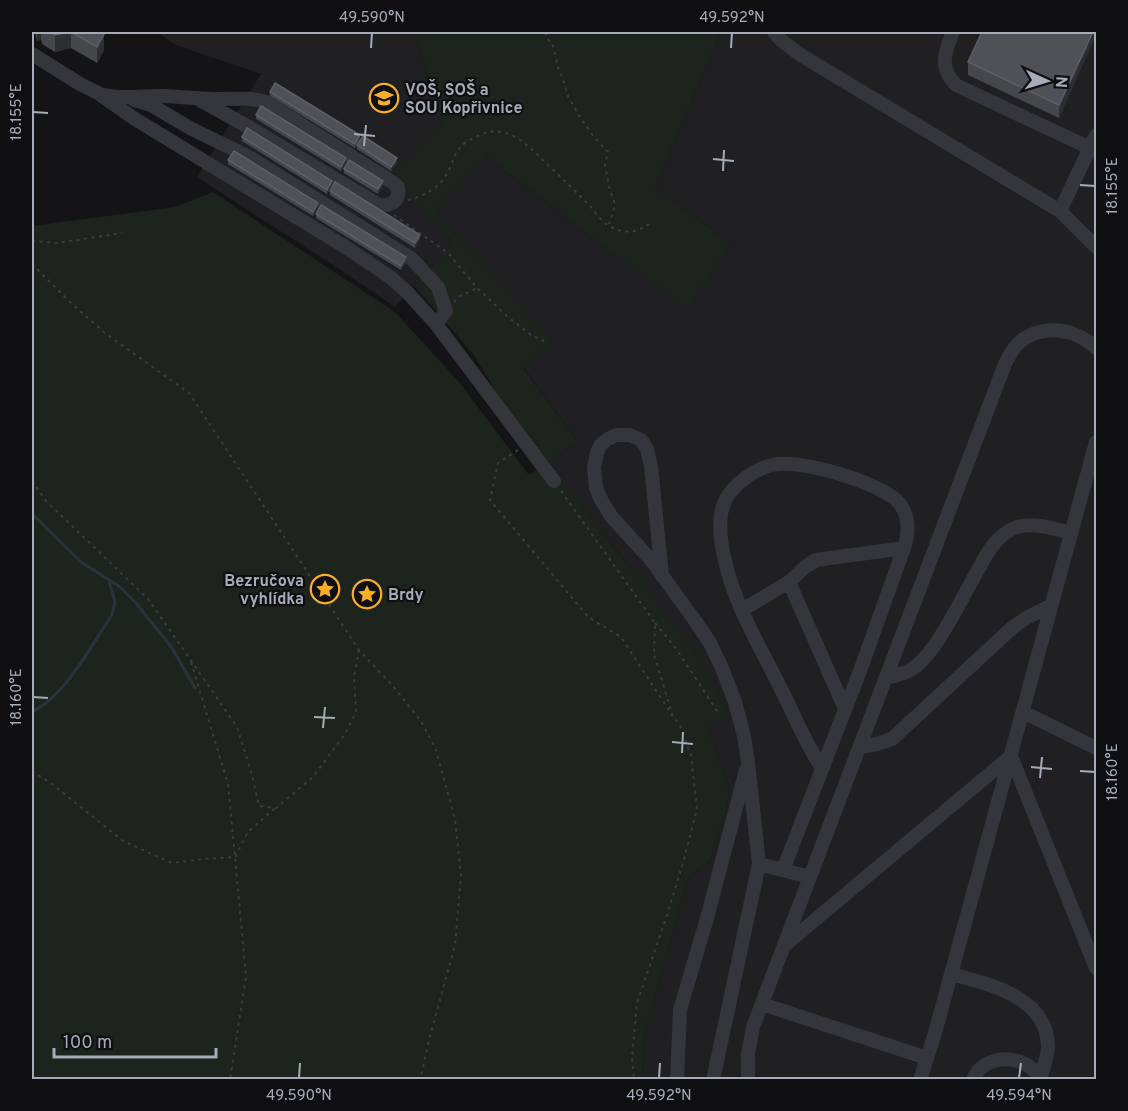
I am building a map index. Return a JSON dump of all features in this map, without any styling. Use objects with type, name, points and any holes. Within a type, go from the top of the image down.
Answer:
[{"type":"lane","points":[[774,32],[799,54],[1060,211],[1096,247]]},
{"type":"lane","points":[[953,32],[945,51],[944,60],[945,71],[956,85],[1090,148]]},
{"type":"lane","points":[[32,54],[323,233],[390,277],[408,292],[436,324],[554,481]]},
{"type":"lane","points":[[98,93],[118,98],[164,96],[198,99],[254,98],[266,102],[392,182],[398,187],[399,193],[394,203],[387,206],[380,205],[198,99]]},
{"type":"lane","points":[[129,98],[151,105],[249,158],[412,259],[438,287],[446,311],[436,324]]},
{"type":"lane","points":[[1060,211],[1096,135]]},
{"type":"lane","points":[[748,1080],[753,1027],[1009,356],[1025,338],[1056,330],[1077,334],[1096,348]]},
{"type":"lane","points":[[662,576],[651,465],[647,449],[641,440],[633,436],[616,435],[600,446],[595,459],[595,482],[598,495],[611,516],[651,560],[662,576],[701,629],[731,690],[740,716],[748,762],[759,864],[713,1080]]},
{"type":"lane","points":[[920,1080],[1096,442]]},
{"type":"lane","points":[[783,870],[845,709],[904,548],[908,527],[900,504],[886,492],[851,478],[784,463],[766,467],[735,488],[726,500],[721,516],[721,534],[726,568],[749,628],[822,768]]},
{"type":"lane","points":[[886,678],[910,670],[929,652],[990,549],[1002,537],[1018,527],[1031,525],[1071,533]]},
{"type":"lane","points":[[742,610],[789,582],[816,560],[904,548]]},
{"type":"lane","points":[[789,582],[845,709]]},
{"type":"lane","points":[[860,747],[892,739],[1013,627],[1052,606]]},
{"type":"lane","points":[[1023,712],[1096,748]]},
{"type":"lane","points":[[784,947],[1011,756]]},
{"type":"lane","points":[[1011,756],[1096,968]]},
{"type":"lane","points":[[677,1080],[680,1010],[748,762]]},
{"type":"lane","points":[[759,864],[810,877]]},
{"type":"lane","points":[[951,974],[1014,995],[1030,1007],[1041,1023],[1047,1040],[1047,1056],[1039,1080]]},
{"type":"lane","points":[[762,1004],[927,1058]]},
{"type":"lane","points":[[973,1080],[976,1071],[981,1066],[1005,1059],[1027,1065],[1036,1072],[1039,1080]]},
{"type":"path","points":[[546,32],[546,37],[553,46],[568,96],[594,137],[608,152],[605,165],[610,192],[614,200],[614,209],[608,226]]},
{"type":"path","points":[[394,203],[420,195],[440,183],[455,153],[464,142],[489,132],[499,132],[509,134],[528,145],[608,226],[629,232],[641,229],[652,222]]},
{"type":"path","points":[[380,205],[448,253],[477,288],[508,316],[544,341]]},
{"type":"path","points":[[32,241],[57,243],[122,233]]},
{"type":"path","points":[[32,264],[105,333],[189,393],[359,650],[421,722],[436,750],[455,820],[461,875],[455,945],[420,1080]]},
{"type":"path","points":[[446,311],[458,297],[477,288]]},
{"type":"path","points":[[526,444],[498,463],[490,500],[588,617],[621,637],[679,723],[691,755],[697,808],[667,915],[637,1003],[632,1057],[634,1080]]},
{"type":"path","points":[[32,481],[46,501],[148,599],[237,727],[259,806],[276,808]]},
{"type":"path","points":[[554,481],[655,623],[675,647],[718,714]]},
{"type":"path","points":[[655,623],[654,654],[673,717]]},
{"type":"path","points":[[235,857],[248,832],[313,777],[345,734],[356,712],[354,677],[359,650]]},
{"type":"path","points":[[190,659],[228,784],[235,857],[246,977],[230,1080]]},
{"type":"path","points":[[32,771],[52,784],[123,841],[172,863],[235,857]]},
{"type":"shaded area","points":[[157,32],[414,32],[444,122],[391,178],[453,243],[395,307],[197,177],[261,74],[176,45]]},
{"type":"shaded area","points":[[414,32],[714,32],[720,34],[655,188],[732,244],[687,308],[487,157],[435,212],[553,341],[524,369],[577,441],[548,463],[692,650],[729,715],[708,728],[730,794],[711,860],[688,878],[644,1035],[642,1079],[32,1079],[32,226],[175,207],[213,192],[395,312],[459,382],[529,475],[547,463],[501,401],[474,355],[414,286],[453,243],[390,178],[444,122]]},
{"type":"shaded area","points":[[714,32],[1096,32],[1096,1079],[642,1079],[644,1035],[688,878],[711,860],[730,794],[708,728],[722,719],[693,652],[548,463],[577,441],[524,368],[553,341],[434,212],[487,157],[609,251],[687,307],[732,244],[655,188],[720,34]]},
{"type":"building","points":[[49,32],[69,32],[55,35]]},
{"type":"building","points":[[71,32],[100,32],[104,34],[97,47]]},
{"type":"building","points":[[982,32],[1093,32],[1059,105],[968,62]]},
{"type":"building","points":[[275,83],[360,135],[355,144],[270,92]]},
{"type":"building","points":[[261,106],[346,158],[341,167],[256,115]]},
{"type":"building","points":[[247,128],[332,181],[327,190],[242,137]]},
{"type":"building","points":[[363,136],[397,158],[391,167],[357,145]]},
{"type":"building","points":[[234,151],[318,203],[313,212],[228,160]]},
{"type":"building","points":[[349,160],[383,181],[378,189],[344,169]]},
{"type":"building","points":[[335,182],[420,235],[415,243],[330,191]]},
{"type":"building","points":[[321,205],[406,257],[401,266],[316,214]]},
{"type":"waterway","points":[[32,514],[81,562],[120,587],[136,603],[172,648],[195,688]]},
{"type":"waterway","points":[[32,712],[45,704],[67,682],[112,615],[115,602],[109,581]]},
{"type":"place","name":"VOŠ, SOŠ a SOU Kopřivnice","points":[[384,98]]},
{"type":"place","name":"Bezručova vyhlídka","points":[[325,589]]},
{"type":"place","name":"Brdy","points":[[367,594]]}]
